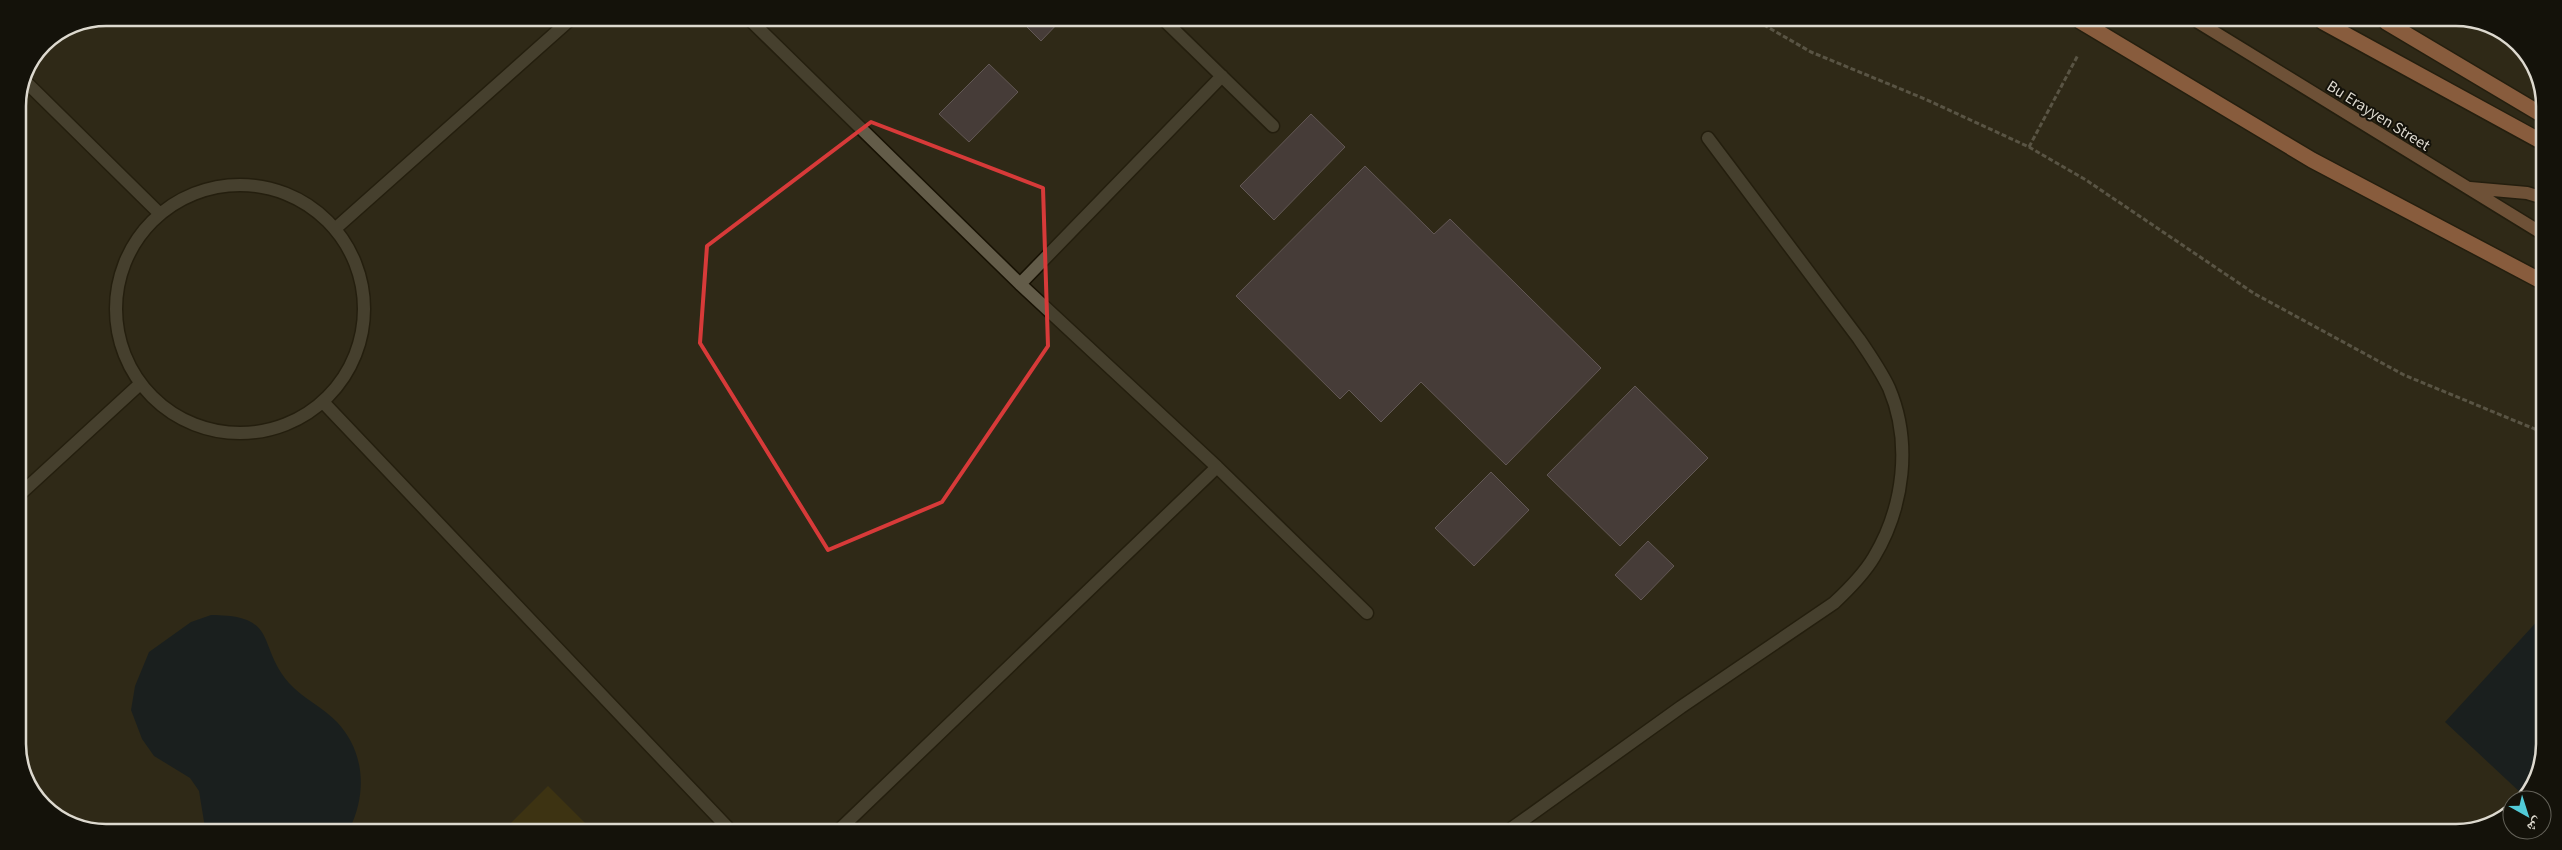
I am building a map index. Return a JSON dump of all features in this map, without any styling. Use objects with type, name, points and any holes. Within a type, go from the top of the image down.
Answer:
[{"type":"highway","points":[[2088,26],[2312,160],[2536,278]]},
{"type":"highway","points":[[2330,26],[2536,139]]},
{"type":"highway","points":[[2393,26],[2536,111]]},
{"type":"main road","name":"Bu Erayyen Street","points":[[2204,26],[2536,230]]},
{"type":"main road","points":[[2465,187],[2527,193],[2536,196]]},
{"type":"street","points":[[336,228],[563,26]]},
{"type":"street","points":[[757,26],[1020,284],[1217,467],[1367,613]]},
{"type":"street","points":[[1170,26],[1273,126]]},
{"type":"street","points":[[1020,284],[1222,76]]},
{"type":"street","points":[[29,85],[159,213]]},
{"type":"street","points":[[1518,824],[1681,707],[1834,603],[1855,582],[1874,558],[1887,532],[1897,504],[1902,475],[1902,446],[1898,417],[1889,389],[1876,363],[1708,138]]},
{"type":"street","points":[[231,184],[261,186],[271,187],[307,202],[336,228],[356,260],[365,298],[362,337],[348,372],[323,402],[288,424],[248,434],[207,430],[170,413],[140,384],[119,342],[115,295],[130,250],[159,213],[193,193],[231,184]]},
{"type":"street","points":[[26,489],[140,384]]},
{"type":"street","points":[[323,402],[723,824]]},
{"type":"street","points":[[845,824],[1217,467]]},
{"type":"path","points":[[1766,26],[1811,52],[1925,99],[2030,147],[2086,180],[2255,294],[2404,375],[2536,430]]},
{"type":"path","points":[[2030,147],[2086,26]]},
{"type":"highlighted area","points":[[871,122],[1043,188],[1048,346],[942,502],[828,550],[700,343],[707,246]]},
{"type":"shaded area","points":[[548,786],[586,824],[510,824]]},
{"type":"water","points":[[211,615],[233,616],[248,620],[257,626],[264,635],[279,669],[289,683],[337,722],[353,746],[358,759],[360,773],[359,801],[352,824],[204,824],[199,791],[190,778],[154,756],[142,739],[131,710],[135,686],[149,652],[191,622]]},
{"type":"water","points":[[2536,622],[2536,744],[2532,770],[2521,790],[2518,790],[2445,722]]},
{"type":"building","points":[[1026,26],[1055,26],[1041,41]]},
{"type":"building","points":[[989,64],[1018,92],[969,142],[939,114]]},
{"type":"building","points":[[1311,114],[1345,147],[1274,220],[1240,186]]},
{"type":"building","points":[[1365,166],[1434,234],[1450,219],[1601,368],[1506,465],[1421,382],[1381,422],[1349,390],[1340,399],[1236,296]]},
{"type":"building","points":[[1635,386],[1708,458],[1620,546],[1547,475]]},
{"type":"building","points":[[1491,472],[1529,510],[1474,566],[1435,528]]},
{"type":"building","points":[[1648,541],[1674,566],[1641,600],[1615,575]]}]
